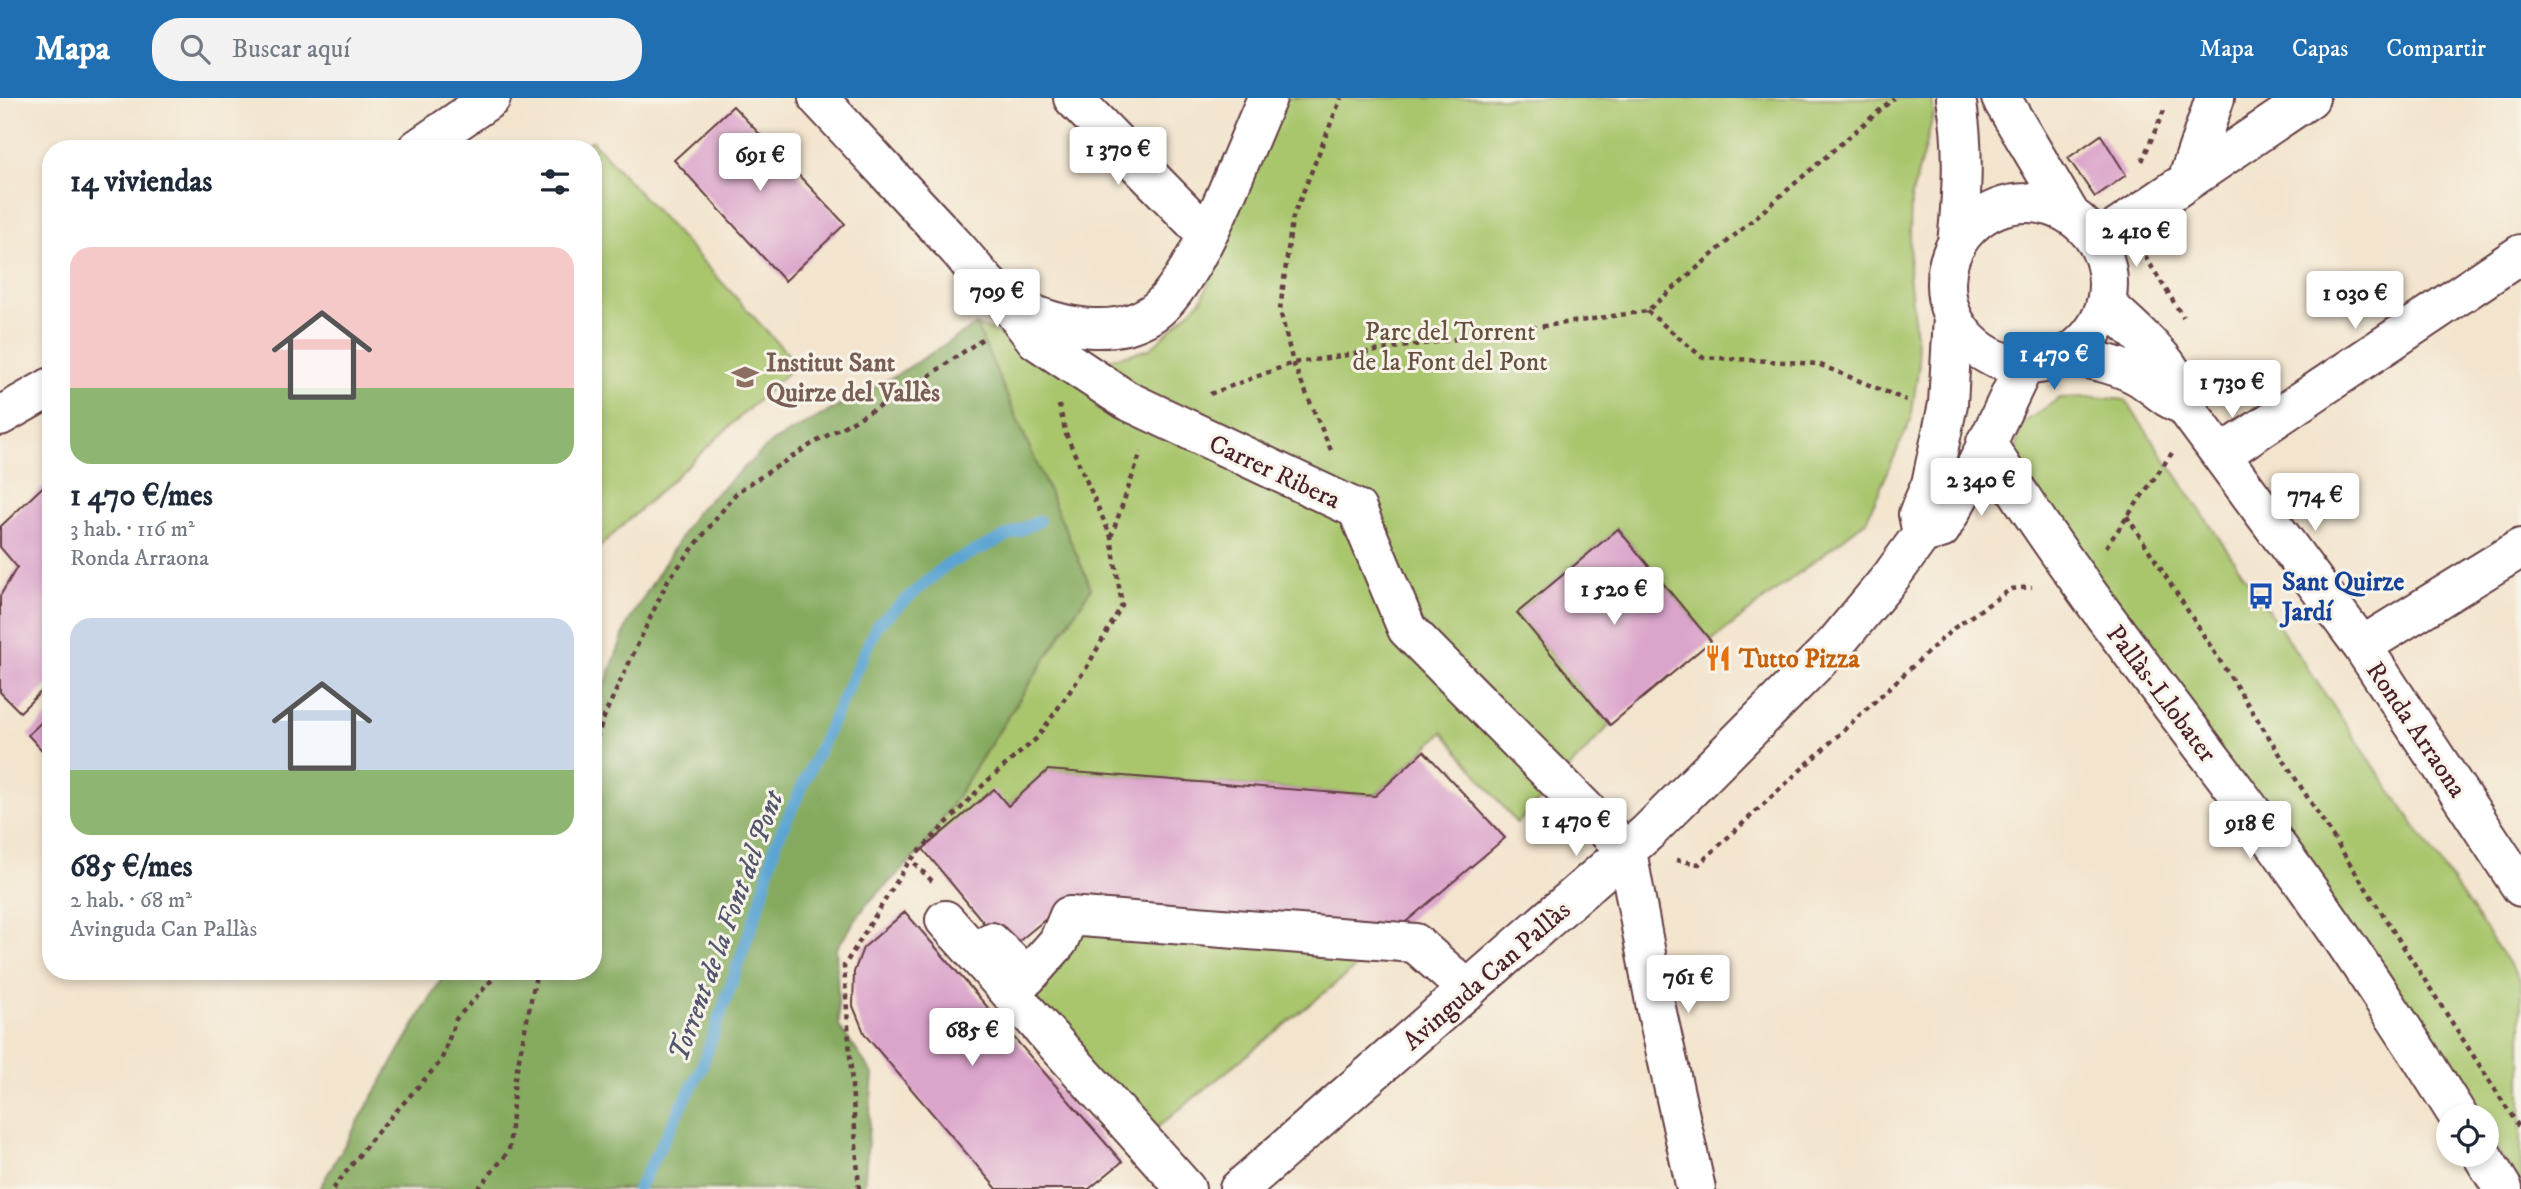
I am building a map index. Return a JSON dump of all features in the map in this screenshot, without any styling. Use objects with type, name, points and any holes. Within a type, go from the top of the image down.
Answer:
[{"type":"street","points":[[430,140],[491,98]]},
{"type":"street","name":"Carrer Ribera","points":[[818,98],[1005,300],[1036,340],[1126,400],[1357,509],[1407,629],[1627,851]]},
{"type":"street","points":[[1073,98],[1206,234]]},
{"type":"street","points":[[1005,300],[1049,320],[1082,327],[1110,328],[1139,320],[1164,303],[1206,234],[1267,98]]},
{"type":"street","name":"Ronda Arraona","points":[[1956,98],[1962,161],[1957,244]]},
{"type":"street","points":[[2001,98],[2084,229],[2108,284],[2106,304],[2085,342],[2068,355]]},
{"type":"street","points":[[2187,181],[2215,98]]},
{"type":"street","points":[[2084,229],[2187,181],[2310,98]]},
{"type":"street","name":"Ronda Arraona","points":[[2084,229],[2036,203],[1999,208],[1968,228],[1949,261],[1947,299],[1953,317],[1964,336],[1981,352],[2002,362],[2024,366],[2047,363],[2068,355],[2119,367],[2151,384],[2166,400],[2190,413]]},
{"type":"street","points":[[2221,455],[2521,254]]},
{"type":"street","name":"Ronda Arraona","points":[[2106,304],[2158,356],[2183,387],[2190,413],[2509,844],[2521,887]]},
{"type":"street","points":[[1922,534],[1918,514],[1931,484],[1946,417],[1953,317]]},
{"type":"street","name":"Avinguda Can Pallàs","points":[[1239,1189],[1627,851],[1836,643],[1890,578],[1922,534],[1941,529],[2024,366]]},
{"type":"street","points":[[0,416],[42,392]]},
{"type":"street","name":"Pallàs-Llobater","points":[[1986,442],[2081,582],[2304,885],[2451,1104]]},
{"type":"street","points":[[2362,646],[2521,548]]},
{"type":"street","points":[[1627,851],[1656,1008],[1696,1189]]},
{"type":"street","points":[[942,904],[1186,1189]]},
{"type":"street","points":[[992,942],[1027,977],[1058,942],[1069,916],[1415,943],[1468,990]]},
{"type":"street","points":[[2489,1167],[2503,1189]]},
{"type":"path","points":[[1341,98],[1292,220],[1280,310],[1293,363],[1357,509]]},
{"type":"path","points":[[1111,537],[1154,414],[1293,363],[1647,311],[1894,98]]},
{"type":"path","points":[[602,723],[668,580],[737,492],[812,444],[907,391],[967,352],[992,330],[1005,300]]},
{"type":"path","points":[[1647,311],[1702,357],[1818,365],[1946,417]]},
{"type":"path","points":[[859,1189],[844,965],[911,859],[986,782],[1037,738],[1087,667],[1122,605],[1111,537],[1066,433],[1046,346]]},
{"type":"path","points":[[1627,851],[1699,864],[1955,628],[2011,589],[2081,582],[2127,516],[2190,413]]},
{"type":"path","points":[[2127,516],[2521,1130]]},
{"type":"path","points":[[911,859],[942,904]]},
{"type":"path","points":[[333,1189],[374,1136],[441,1061],[456,1019],[492,980]]},
{"type":"path","points":[[478,1189],[509,1152],[515,1077],[535,980]]},
{"type":"green space","name":"Parc del Torrent de la Font del Pont","points":[[1283,98],[1932,98],[1934,113],[1911,199],[1909,275],[1919,363],[1911,419],[1866,521],[1711,641],[1618,529],[1517,613],[1610,725],[1517,824],[1443,732],[1375,796],[1048,770],[1008,806],[923,849],[1091,588],[976,325],[1058,354],[1105,360],[1150,349],[1202,299]]},
{"type":"green space","points":[[602,152],[797,364],[602,545]]},
{"type":"green space","points":[[976,325],[1091,588],[923,849],[866,905],[836,949],[839,1026],[873,1074],[864,1189],[319,1189],[441,980],[602,980],[602,693],[628,623],[696,512],[772,442],[895,376]]},
{"type":"green space","points":[[2060,398],[2125,400],[2521,982],[2521,1184],[2499,1152],[2499,1104],[2466,1104],[2015,459],[2020,425]]},
{"type":"green space","points":[[1073,921],[1381,947],[1139,1142],[1022,995]]},
{"type":"building","points":[[733,106],[845,224],[785,281],[674,160]]},
{"type":"building","points":[[2101,135],[2126,175],[2095,197],[2068,158]]},
{"type":"building","points":[[42,487],[42,691],[20,712],[0,692],[0,596],[17,567],[0,547],[0,527]]},
{"type":"building","points":[[1618,529],[1711,641],[1610,725],[1517,613]]},
{"type":"building","points":[[42,722],[42,750],[28,735]]},
{"type":"building","points":[[1424,751],[1505,838],[1388,937],[1058,909],[1007,951],[923,849],[994,789],[1008,806],[1048,770],[1375,796]]},
{"type":"building","points":[[905,912],[1122,1162],[1089,1189],[997,1189],[865,1035],[853,1006],[854,972],[863,948]]},
{"type":"waterway","name":"Torrent de la Font del Pont","points":[[638,1189],[701,1069],[761,900],[775,845],[877,625],[946,565],[1039,521]]},
{"type":"place","name":"Institut Sant Quirze del Vallès","points":[[745,377]]},
{"type":"place","name":"Sant Quirze Jardí","points":[[2261,596]]},
{"type":"place","name":"Tutto Pizza","points":[[1718,658]]}]
